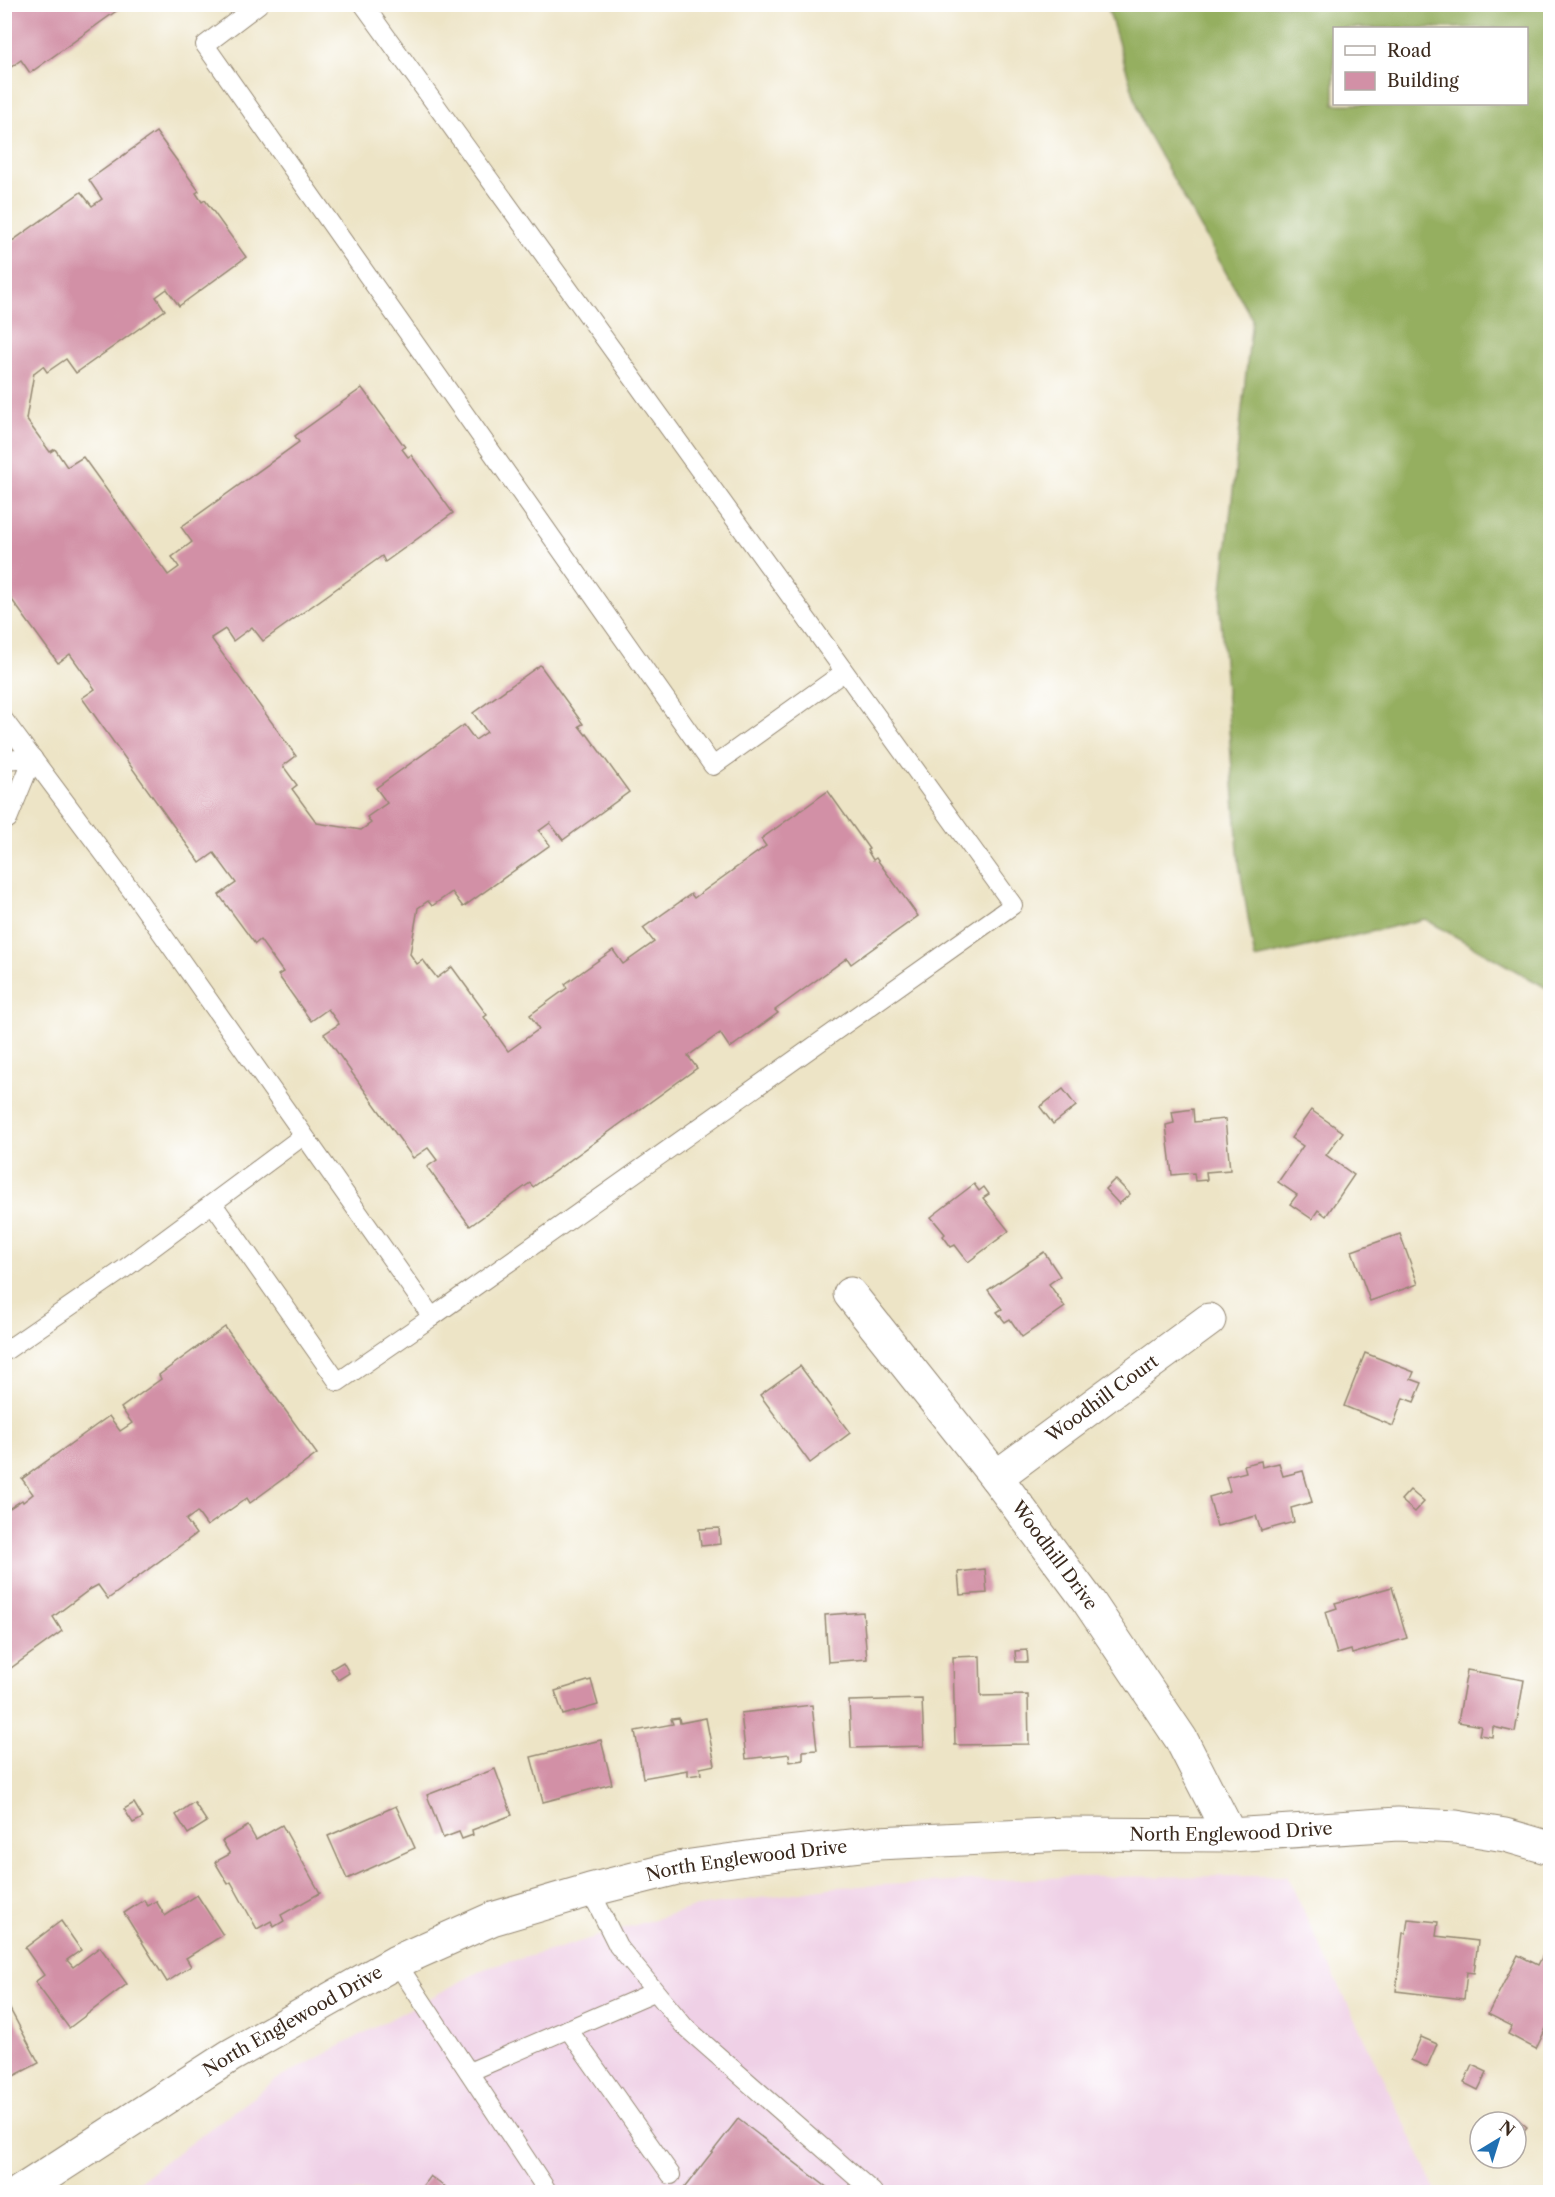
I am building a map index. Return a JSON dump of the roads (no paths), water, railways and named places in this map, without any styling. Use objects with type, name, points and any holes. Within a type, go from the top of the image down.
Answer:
[{"type":"street","name":"Woodhill Drive","points":[[850,1294],[996,1477],[1089,1602],[1181,1739],[1230,1835]]},
{"type":"street","name":"Woodhill Court","points":[[996,1477],[1209,1320]]},
{"type":"street","name":"North Englewood Drive","points":[[20,2193],[66,2179],[230,2056],[396,1962],[492,1919],[590,1890],[677,1868],[878,1843],[1066,1834],[1230,1835],[1398,1824],[1456,1827],[1495,1833],[1551,1848]]},
{"type":"lane","points":[[259,4],[204,45],[713,766],[844,672]]},
{"type":"lane","points":[[213,1204],[338,1382],[1013,905],[363,4]]},
{"type":"lane","points":[[4,720],[134,894],[432,1317]]},
{"type":"lane","points":[[4,760],[33,758]]},
{"type":"lane","points":[[4,821],[8,819],[33,758]]},
{"type":"lane","points":[[4,1352],[124,1269],[303,1136]]},
{"type":"lane","points":[[590,1890],[618,1946],[684,2026],[873,2193]]},
{"type":"lane","points":[[396,1962],[548,2193]]},
{"type":"lane","points":[[469,2072],[654,1992]]},
{"type":"lane","points":[[568,2029],[671,2175]]}]
